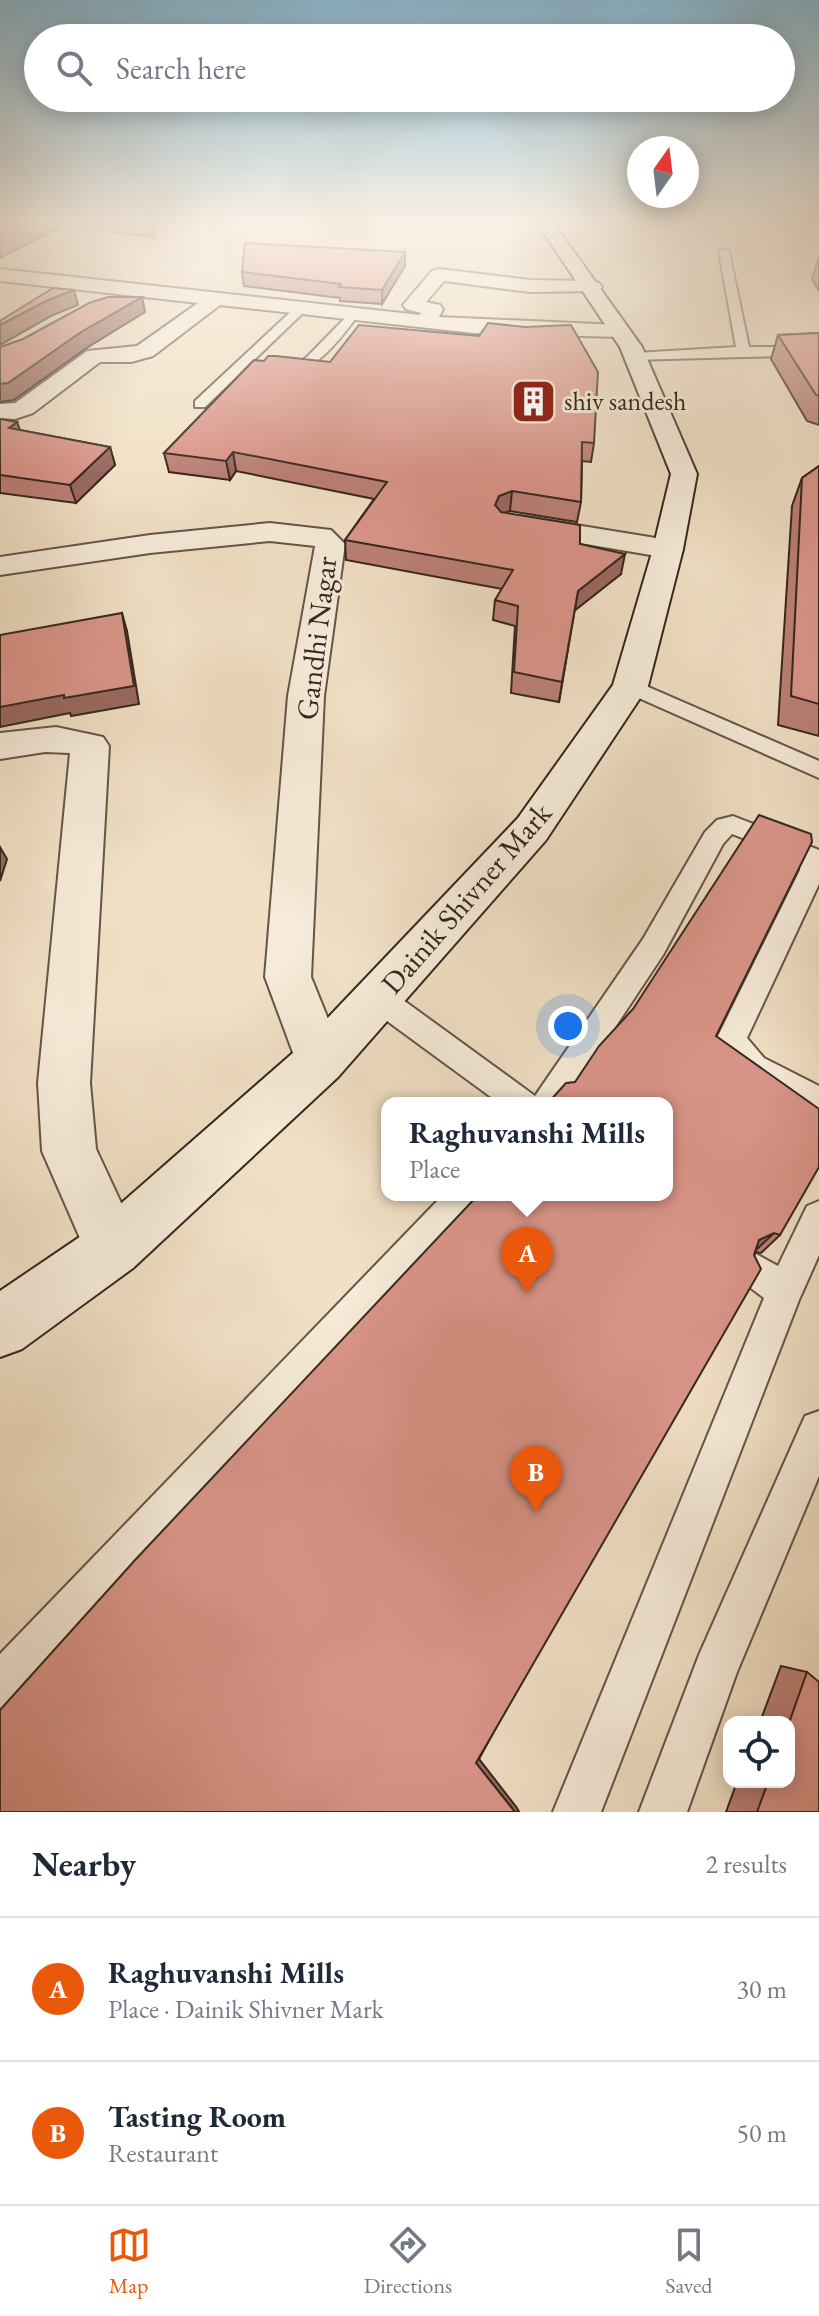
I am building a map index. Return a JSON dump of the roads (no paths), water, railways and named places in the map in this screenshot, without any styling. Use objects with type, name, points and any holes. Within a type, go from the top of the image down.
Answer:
[{"type":"street","points":[[0,411],[20,411],[90,359],[145,351],[199,306]]},
{"type":"street","points":[[307,306],[353,314],[524,329],[628,344]]},
{"type":"street","points":[[416,306],[433,309],[426,322]]},
{"type":"street","points":[[523,306],[524,329]]},
{"type":"street","name":"Dainik Shivner Mark","points":[[0,1327],[113,1248],[320,1061],[532,829],[630,686],[668,549],[684,474],[628,344],[604,306]]},
{"type":"street","points":[[109,354],[147,327]]},
{"type":"street","points":[[510,523],[668,549]]},
{"type":"street","name":"Gandhi Nagar","points":[[0,566],[150,544],[270,532],[321,536],[330,544],[306,696],[288,977],[320,1061]]},
{"type":"street","points":[[0,746],[71,738],[90,746],[64,1083],[69,1151],[113,1248]]},
{"type":"lane","points":[[200,404],[238,369],[291,306]]},
{"type":"lane","points":[[734,306],[743,351]]},
{"type":"lane","points":[[269,369],[304,366],[353,314]]},
{"type":"lane","points":[[628,344],[743,351],[819,351]]},
{"type":"lane","points":[[238,369],[254,369]]},
{"type":"lane","points":[[630,686],[819,770]]},
{"type":"lane","points":[[551,1097],[653,947],[714,838],[726,826],[733,825],[809,854],[813,861],[813,870],[732,1038],[733,1047],[737,1055],[751,1066],[819,1101]]},
{"type":"lane","points":[[378,998],[515,1097]]},
{"type":"lane","points":[[0,1686],[459,1201]]},
{"type":"lane","points":[[577,1812],[770,1281],[819,1218]]},
{"type":"lane","points":[[663,1812],[715,1671],[819,1430]]},
{"type":"place","name":"shiv sandesh","points":[[533,401]]},
{"type":"place","name":"Raghuvanshi Mills","points":[[527,1293]]},
{"type":"place","name":"Tasting Room","points":[[536,1512]]}]
